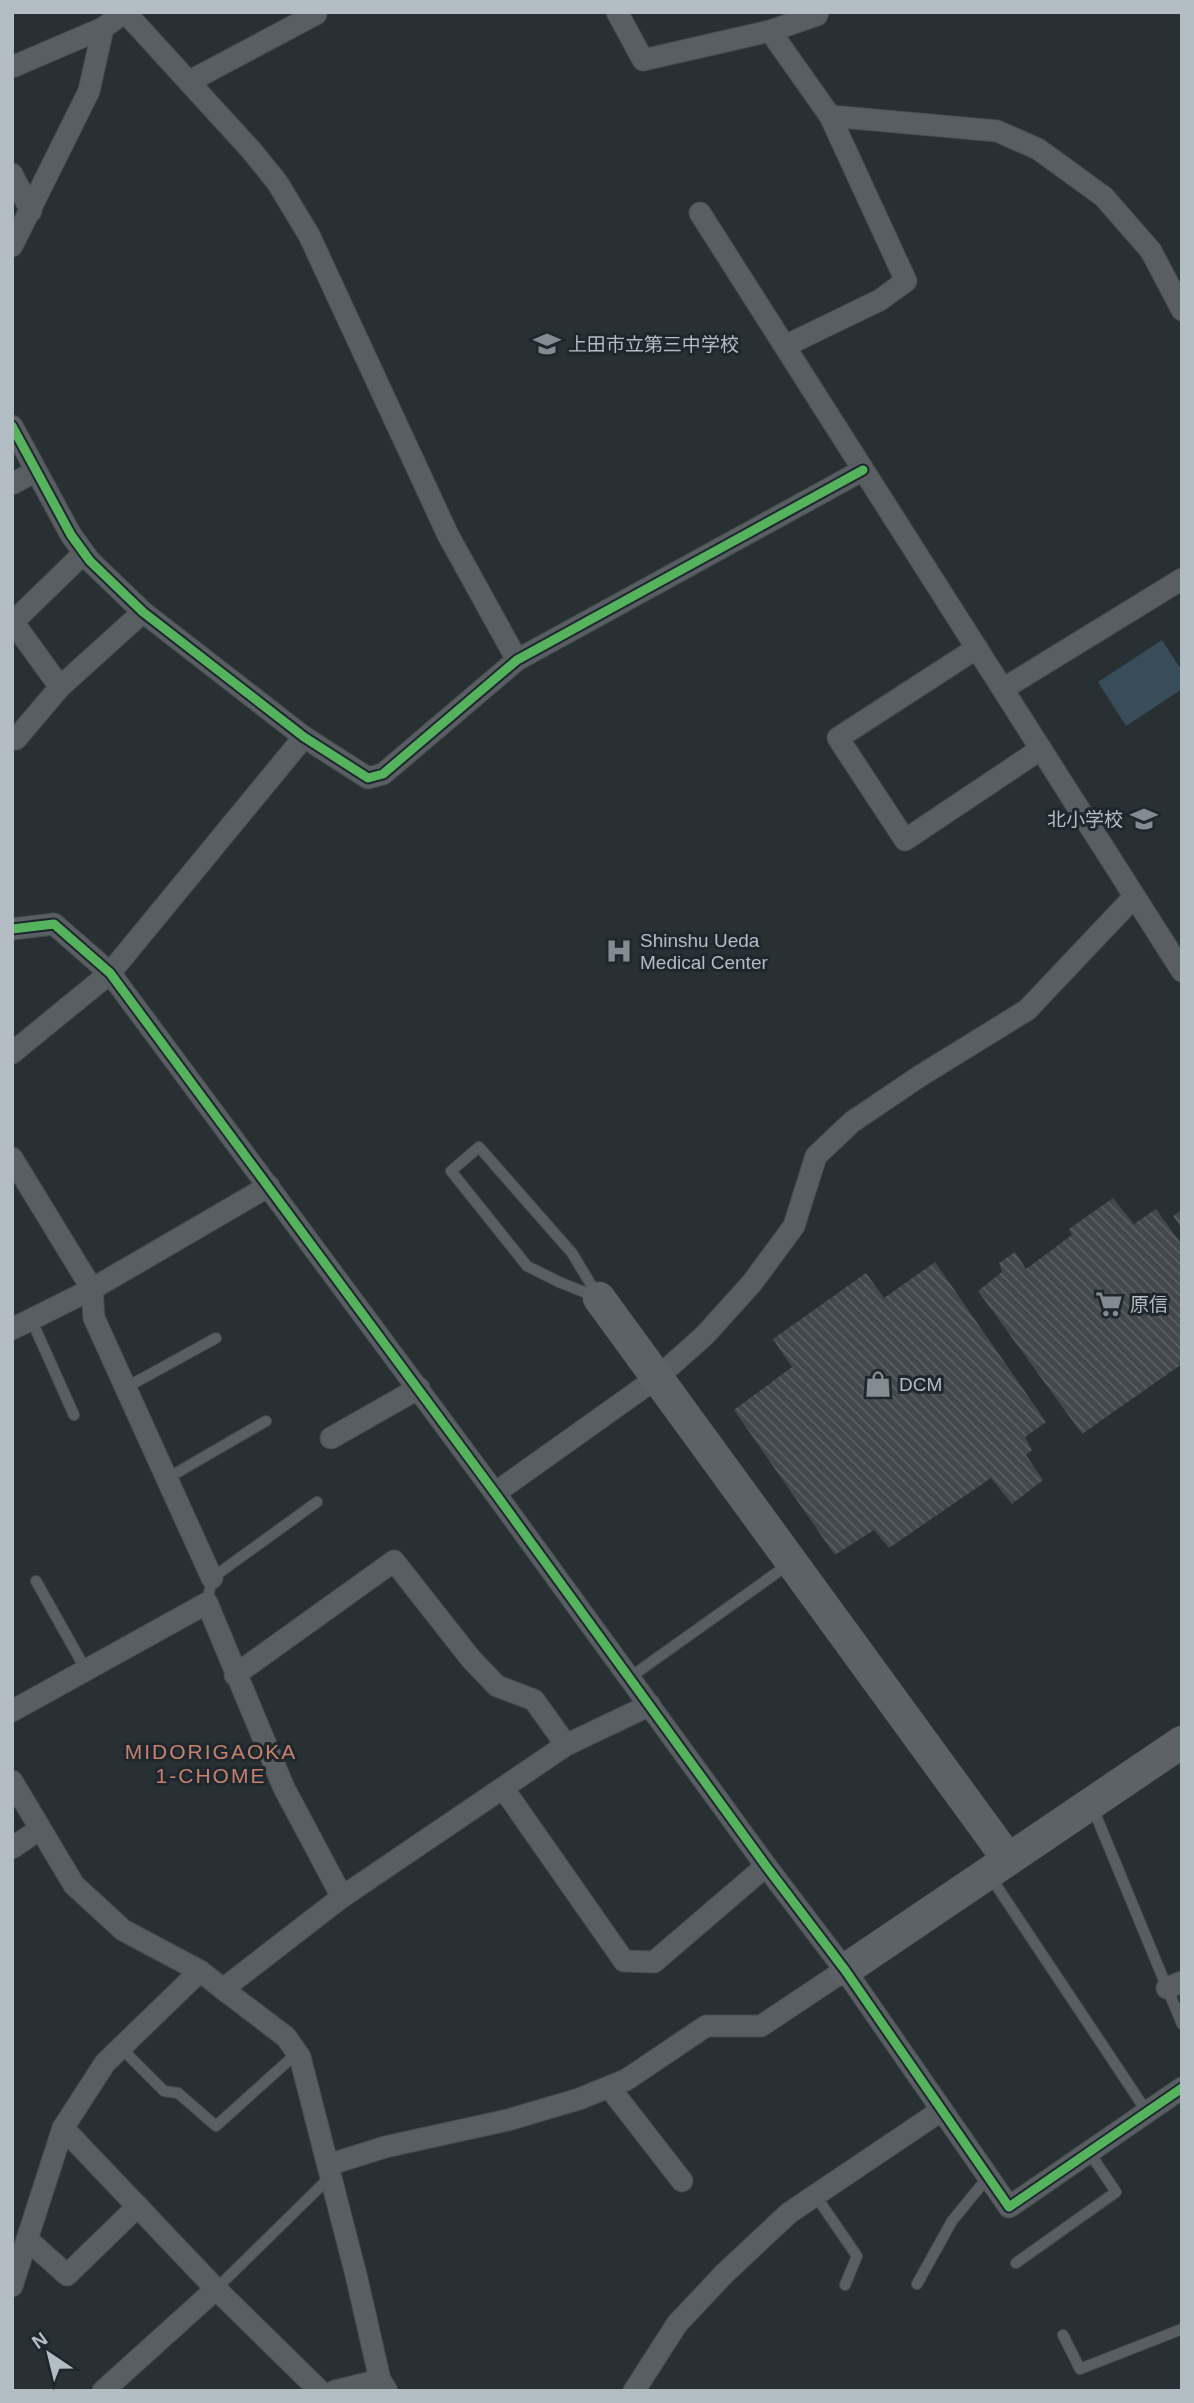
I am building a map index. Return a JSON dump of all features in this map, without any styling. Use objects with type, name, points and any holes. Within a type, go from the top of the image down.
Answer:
[{"type":"street","points":[[12,67],[103,28],[125,12],[190,81],[276,182],[309,235],[448,535],[517,660]]},
{"type":"street","points":[[190,81],[316,12]]},
{"type":"street","points":[[617,12],[643,60],[770,31],[817,15],[818,12]]},
{"type":"street","points":[[12,246],[89,91],[103,28]]},
{"type":"street","points":[[770,31],[830,116],[906,281],[880,300],[785,346]]},
{"type":"street","points":[[830,116],[997,131],[1038,149],[1104,197],[1151,251],[1182,310]]},
{"type":"street","points":[[12,174],[31,211]]},
{"type":"street","points":[[701,213],[1182,971]]},
{"type":"street","points":[[12,426],[84,553],[143,612],[304,737],[368,778],[383,774],[517,660],[863,470]]},
{"type":"street","points":[[12,484],[36,471]]},
{"type":"street","points":[[60,687],[13,622],[84,553]]},
{"type":"street","points":[[1003,689],[1182,579]]},
{"type":"street","points":[[16,739],[60,687],[143,612]]},
{"type":"street","points":[[977,648],[838,738],[905,841],[1041,749]]},
{"type":"street","points":[[12,1053],[110,973],[304,737]]},
{"type":"street","points":[[495,1493],[658,1377],[705,1335],[752,1283],[794,1226],[816,1156],[852,1122],[1027,1010],[1133,897]]},
{"type":"street","points":[[12,929],[54,924],[110,973],[419,1388],[766,1866],[845,1970],[1009,2207],[1182,2088]]},
{"type":"street","points":[[12,1158],[92,1289],[94,1318],[212,1578]]},
{"type":"street","points":[[22,1324],[92,1289],[269,1185]]},
{"type":"street","points":[[599,1298],[792,1562],[998,1866]]},
{"type":"street","points":[[331,1438],[419,1388]]},
{"type":"street","points":[[236,1675],[394,1561],[471,1659],[496,1686],[534,1700],[566,1745]]},
{"type":"street","points":[[12,1711],[207,1603],[284,1788],[342,1897]]},
{"type":"street","points":[[223,1989],[342,1897],[566,1745],[650,1705]]},
{"type":"street","points":[[329,2171],[385,2147],[508,2120],[579,2099],[626,2080],[706,2026],[761,2026],[1182,1742]]},
{"type":"street","points":[[12,1781],[74,1885],[123,1930],[200,1971],[286,2038],[297,2053],[384,2385],[335,2391]]},
{"type":"street","points":[[503,1788],[624,1961],[654,1962],[766,1866]]},
{"type":"street","points":[[12,1847],[40,1829]]},
{"type":"street","points":[[12,2286],[64,2128],[105,2063],[200,1971]]},
{"type":"street","points":[[610,2087],[682,2181]]},
{"type":"street","points":[[634,2391],[677,2324],[724,2274],[789,2213],[942,2110]]},
{"type":"street","points":[[64,2128],[216,2289],[320,2391]]},
{"type":"street","points":[[27,2239],[67,2275],[138,2206]]},
{"type":"street","points":[[103,2391],[216,2289]]},
{"type":"lane","points":[[480,1147],[572,1253],[599,1298],[527,1266],[451,1171],[480,1147]]},
{"type":"lane","points":[[22,1324],[74,1415]]},
{"type":"lane","points":[[125,1388],[216,1338]]},
{"type":"lane","points":[[166,1479],[266,1421]]},
{"type":"lane","points":[[207,1603],[212,1578],[317,1502]]},
{"type":"lane","points":[[629,1678],[792,1562]]},
{"type":"lane","points":[[36,1581],[86,1670]]},
{"type":"lane","points":[[1091,1803],[1175,1985],[1182,2024]]},
{"type":"lane","points":[[998,1866],[1147,2112]]},
{"type":"lane","points":[[120,2047],[164,2091],[178,2093],[216,2126],[297,2053]]},
{"type":"lane","points":[[1016,2263],[1116,2192],[1088,2152]]},
{"type":"lane","points":[[216,2289],[329,2171]]},
{"type":"lane","points":[[917,2284],[952,2221],[988,2176]]},
{"type":"lane","points":[[815,2195],[856,2256],[845,2285]]},
{"type":"lane","points":[[1063,2335],[1080,2370],[1182,2329]]},
{"type":"water","points":[[1162,640],[1182,671],[1182,689],[1126,726],[1098,682]]},
{"type":"building","points":[[1113,1198],[1134,1224],[1156,1209],[1182,1245],[1182,1364],[1082,1434],[978,1291],[1002,1272],[999,1263],[1015,1252],[1026,1269],[1072,1235],[1069,1229]]},
{"type":"building","points":[[1182,1210],[1182,1229],[1173,1216]]},
{"type":"building","points":[[935,1262],[1046,1422],[1025,1437],[1032,1450],[1026,1455],[1043,1480],[1012,1504],[991,1478],[889,1548],[874,1530],[835,1555],[734,1410],[792,1367],[773,1339],[866,1273],[884,1298]]},
{"type":"cycle path","points":[[12,426],[71,535],[90,561],[143,612],[304,737],[368,778],[383,774],[517,660],[863,470]]},
{"type":"cycle path","points":[[12,929],[54,924],[110,973],[845,1970],[1009,2207],[1182,2088]]},
{"type":"place","name":"上田市立第三中学校","points":[[547,344]]},
{"type":"place","name":"北小学校","points":[[1144,819]]},
{"type":"place","name":"Shinshu Ueda Medical Center","points":[[619,951]]},
{"type":"place","name":"原信","points":[[1109,1304]]},
{"type":"place","name":"DCM","points":[[878,1384]]},
{"type":"district","name":"MIDORIGAOKA 1-CHOME","points":[[211,1763]]}]
